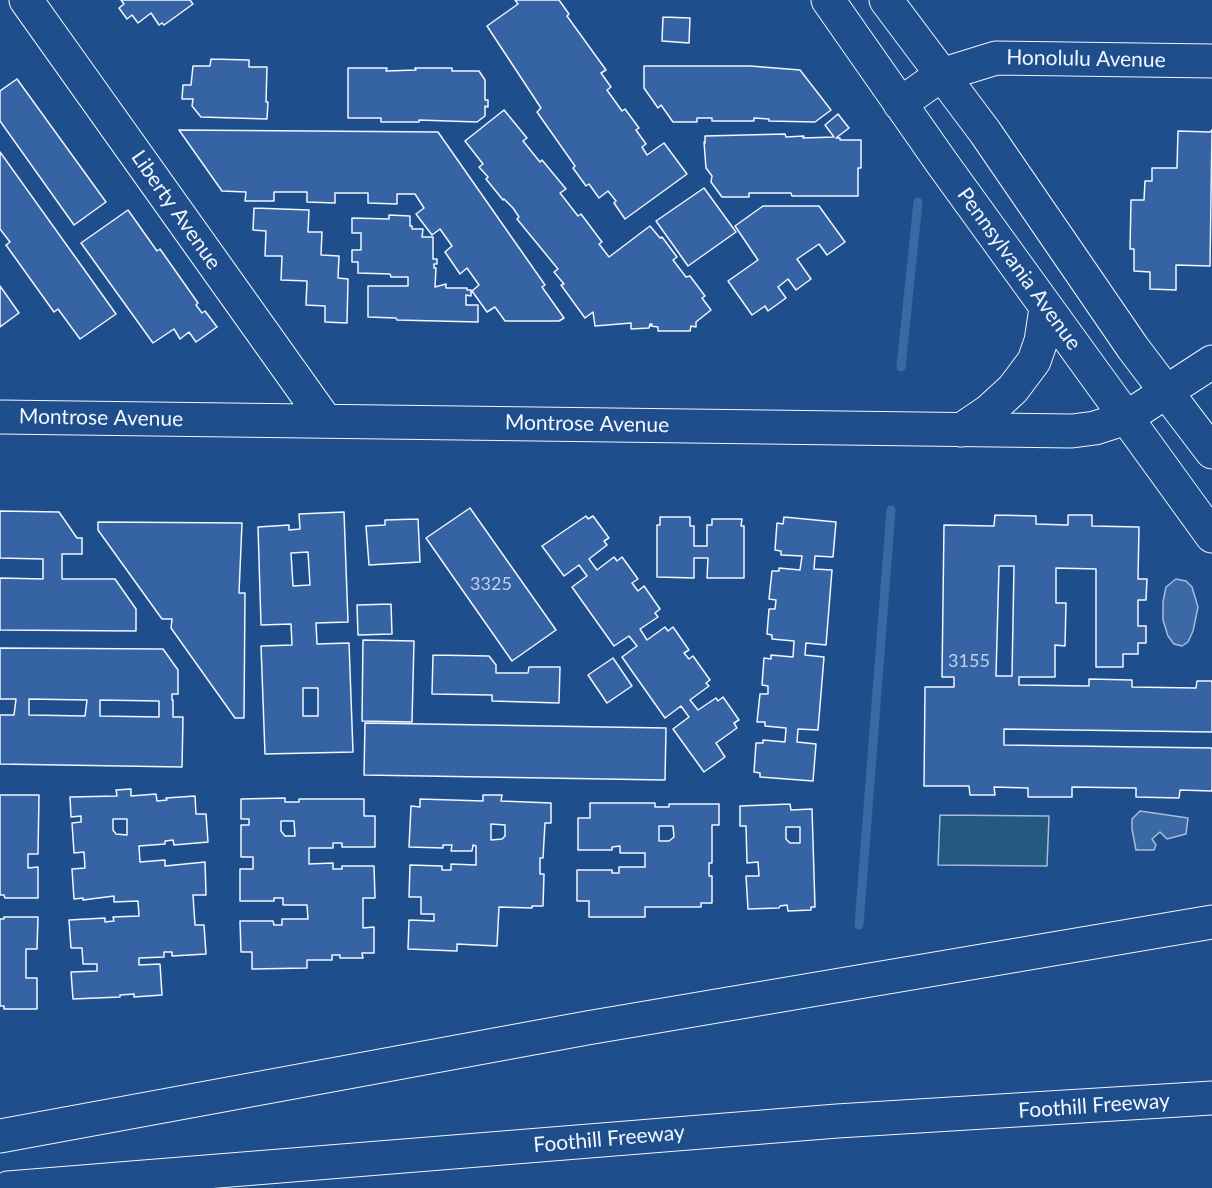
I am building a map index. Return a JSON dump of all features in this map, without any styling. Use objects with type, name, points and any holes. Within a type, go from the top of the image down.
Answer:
[{"type":"main road","name":"Liberty Avenue","points":[[27,0],[325,420]]},
{"type":"main road","name":"Pennsylvania Avenue","points":[[828,0],[1046,308],[1212,536]]},
{"type":"main road","points":[[886,0],[940,75],[985,132],[1166,394],[1212,452]]},
{"type":"main road","name":"Honolulu Avenue","points":[[900,104],[940,75],[996,58],[1212,61]]},
{"type":"main road","points":[[961,430],[989,411],[1012,389],[1034,361],[1041,341],[1046,308]]},
{"type":"main road","name":"Montrose Avenue","points":[[0,417],[1072,431],[1095,428],[1126,418],[1212,362]]},
{"type":"main road","points":[[0,1136],[587,1028],[1212,922]]},
{"type":"main road","name":"Foothill Freeway","points":[[8,1188],[837,1121],[1212,1098]]},
{"type":"shaded area","points":[[1176,579],[1186,581],[1192,587],[1198,607],[1193,631],[1188,642],[1182,646],[1174,644],[1168,636],[1163,620],[1166,587]]},
{"type":"shaded area","points":[[1140,811],[1188,818],[1186,834],[1167,839],[1160,832],[1152,839],[1156,845],[1154,850],[1136,850],[1132,819]]},
{"type":"shaded area","points":[[940,815],[1049,816],[1047,866],[938,865]]},
{"type":"building","points":[[121,0],[190,0],[193,4],[164,25],[162,23],[159,25],[151,13],[138,23],[132,15],[127,19],[119,8],[124,4]]},
{"type":"building","points":[[515,0],[559,0],[569,14],[567,16],[606,70],[601,73],[611,87],[607,90],[622,111],[625,109],[639,128],[636,130],[646,144],[642,147],[647,155],[664,143],[687,174],[625,219],[608,191],[599,198],[589,184],[586,186],[573,168],[575,166],[537,112],[541,108],[487,26],[518,4]]},
{"type":"building","points":[[663,17],[690,18],[689,43],[662,41]]},
{"type":"building","points":[[211,59],[249,60],[249,67],[267,67],[267,119],[201,117],[192,106],[193,99],[182,99],[183,85],[191,85],[193,66],[210,66]]},
{"type":"building","points":[[644,66],[750,66],[800,70],[831,110],[815,122],[769,121],[769,119],[754,118],[754,121],[712,121],[712,118],[697,118],[697,122],[673,122],[661,105],[658,108],[644,88]]},
{"type":"building","points":[[348,68],[387,68],[386,71],[452,68],[452,71],[479,71],[485,80],[485,100],[488,100],[488,107],[485,106],[485,116],[477,122],[419,120],[419,122],[381,122],[381,118],[348,118]]},
{"type":"building","points":[[17,79],[106,202],[74,225],[0,121],[0,91]]},
{"type":"building","points":[[504,110],[527,138],[523,141],[566,189],[560,193],[578,216],[581,214],[602,242],[599,244],[609,257],[650,226],[660,238],[662,237],[677,257],[673,260],[686,277],[690,276],[705,296],[702,298],[711,310],[696,322],[696,327],[691,326],[690,331],[658,331],[658,327],[650,324],[649,328],[631,329],[631,323],[595,326],[593,312],[585,318],[561,285],[564,284],[554,272],[558,269],[517,219],[519,217],[513,208],[503,200],[486,179],[488,177],[479,167],[483,164],[465,141]]},
{"type":"building","points":[[838,114],[849,128],[836,138],[861,140],[858,196],[792,196],[791,193],[749,193],[749,197],[722,197],[711,182],[712,176],[706,168],[705,136],[785,134],[786,137],[834,137],[825,125]]},
{"type":"building","points":[[179,130],[438,132],[545,285],[542,287],[564,318],[559,321],[505,321],[495,307],[487,312],[472,291],[479,285],[467,268],[460,274],[445,252],[452,246],[440,229],[432,235],[416,214],[424,208],[415,194],[397,194],[397,204],[368,203],[368,193],[335,193],[335,203],[307,202],[307,192],[274,192],[274,201],[245,201],[246,192],[222,191]]},
{"type":"building","points":[[1212,130],[1210,266],[1176,265],[1176,290],[1150,289],[1150,272],[1134,271],[1134,249],[1130,249],[1131,200],[1144,200],[1145,181],[1152,181],[1152,168],[1177,168],[1178,131],[1210,132]]},
{"type":"building","points":[[0,152],[116,314],[80,339],[58,309],[54,312],[6,245],[10,242],[0,229]]},
{"type":"building","points":[[704,188],[736,232],[688,266],[656,221]]},
{"type":"building","points":[[763,206],[819,206],[845,242],[827,255],[819,244],[797,259],[811,279],[796,290],[788,279],[778,287],[786,298],[768,311],[765,306],[752,315],[728,281],[758,260],[735,226]]},
{"type":"building","points":[[254,208],[309,210],[308,232],[322,232],[321,255],[339,256],[338,278],[348,279],[347,323],[325,322],[325,306],[306,305],[307,281],[281,280],[282,256],[265,256],[266,231],[253,230]]},
{"type":"building","points":[[128,210],[157,251],[160,249],[198,303],[196,305],[202,313],[205,311],[217,327],[196,342],[189,332],[180,339],[174,329],[153,343],[81,243]]},
{"type":"building","points":[[389,215],[410,216],[412,229],[423,229],[422,237],[433,237],[433,259],[437,259],[437,264],[434,264],[436,268],[435,287],[446,284],[446,288],[471,290],[471,296],[466,295],[466,305],[478,305],[478,322],[368,317],[368,286],[408,286],[408,277],[358,273],[358,262],[352,262],[352,250],[361,250],[361,233],[352,233],[352,218],[389,219]]},
{"type":"building","points":[[0,286],[19,313],[0,327]]},
{"type":"building","points":[[470,508],[556,630],[512,661],[426,538]]},
{"type":"building","points":[[0,511],[59,512],[77,538],[82,538],[82,554],[62,554],[62,579],[115,579],[136,609],[136,631],[0,630],[0,578],[43,579],[43,559],[0,558]]},
{"type":"building","points":[[344,512],[348,622],[316,623],[317,644],[349,643],[353,752],[265,754],[261,646],[292,645],[291,624],[261,625],[258,527],[289,525],[289,530],[300,529],[299,514]],"holes":[[[308,552],[310,585],[293,586],[291,553]],[[303,688],[318,688],[318,716],[303,716]]]},
{"type":"building","points":[[995,515],[1036,516],[1036,524],[1068,525],[1068,515],[1092,515],[1092,526],[1139,527],[1138,579],[1147,579],[1146,600],[1138,600],[1138,626],[1146,626],[1146,643],[1138,643],[1138,654],[1123,654],[1123,667],[1096,667],[1096,569],[1056,568],[1056,603],[1066,603],[1065,646],[1055,645],[1055,677],[1019,677],[1019,685],[1089,686],[1089,679],[1132,680],[1132,687],[1196,688],[1197,681],[1212,681],[1212,732],[1004,729],[1004,745],[1212,748],[1212,791],[1180,790],[1179,798],[1136,797],[1136,788],[1072,787],[1072,797],[1028,797],[1028,788],[994,787],[995,795],[970,795],[969,786],[924,786],[925,687],[954,687],[954,677],[942,677],[944,525],[994,526]],"holes":[[[999,566],[1014,566],[1012,676],[996,676]]]},
{"type":"building","points":[[586,516],[588,519],[593,516],[609,538],[604,541],[607,545],[589,559],[597,570],[614,557],[617,561],[622,557],[638,579],[632,583],[638,591],[644,586],[660,609],[655,613],[658,617],[640,629],[647,640],[665,627],[668,631],[673,627],[689,650],[684,653],[689,659],[693,656],[710,680],[706,683],[709,686],[690,700],[698,710],[716,698],[718,701],[723,697],[739,720],[734,723],[737,728],[716,743],[725,757],[704,772],[673,729],[689,717],[681,706],[665,718],[622,657],[637,646],[629,636],[614,646],[572,587],[587,576],[579,565],[564,576],[542,546]]},
{"type":"building","points":[[660,517],[690,517],[690,526],[694,526],[694,546],[707,546],[707,525],[712,525],[712,519],[742,519],[744,578],[707,578],[708,558],[694,558],[694,578],[657,577],[657,525],[660,525]]},
{"type":"building","points":[[784,517],[836,522],[833,557],[815,556],[814,569],[832,570],[826,645],[806,643],[805,655],[824,657],[818,730],[798,729],[797,742],[816,744],[813,781],[760,777],[760,773],[754,772],[756,743],[763,743],[763,740],[785,742],[786,728],[765,726],[765,722],[757,722],[760,694],[768,694],[768,686],[762,685],[764,658],[771,659],[771,655],[793,657],[794,641],[772,639],[772,635],[767,634],[769,609],[775,609],[776,600],[769,599],[772,571],[779,571],[779,568],[800,570],[802,556],[781,555],[781,551],[775,550],[777,523],[783,524]]},
{"type":"building","points":[[418,519],[420,562],[369,565],[366,526],[385,525],[385,520]]},
{"type":"building","points":[[98,522],[242,523],[239,593],[245,593],[244,718],[235,718],[171,628],[172,619],[162,619],[98,530]]},
{"type":"building","points":[[391,604],[392,634],[358,635],[357,605]]},
{"type":"building","points":[[363,640],[414,641],[412,722],[362,721]]},
{"type":"building","points":[[0,648],[163,649],[178,670],[178,694],[172,694],[172,700],[173,717],[183,717],[182,767],[0,764],[0,715],[14,715],[16,699],[0,699]],"holes":[[[29,699],[87,700],[85,716],[29,715]],[[100,700],[159,701],[159,717],[100,716]]]},
{"type":"building","points":[[433,655],[489,656],[496,665],[496,673],[528,673],[529,667],[560,667],[559,703],[492,701],[492,695],[432,694]]},
{"type":"building","points":[[613,658],[632,686],[607,703],[588,675]]},
{"type":"building","points":[[365,723],[666,728],[665,780],[364,775]]},
{"type":"building","points":[[131,789],[131,796],[156,794],[157,801],[167,800],[166,798],[195,796],[196,814],[206,814],[208,842],[174,845],[173,840],[165,841],[165,844],[139,846],[140,862],[165,860],[165,866],[205,862],[206,895],[193,895],[195,925],[204,925],[206,954],[172,956],[172,952],[164,952],[164,957],[139,958],[139,965],[160,964],[162,995],[134,997],[134,994],[120,995],[120,997],[73,999],[71,972],[97,971],[97,964],[83,964],[82,948],[71,948],[69,920],[105,918],[105,922],[114,921],[113,917],[139,916],[138,901],[114,902],[114,896],[74,899],[72,869],[85,868],[84,852],[74,853],[72,823],[81,822],[81,816],[71,817],[70,797],[117,796],[116,790]],"holes":[[[113,819],[127,819],[127,835],[116,834],[113,830]]]},
{"type":"building","points":[[0,795],[39,795],[38,854],[28,854],[28,868],[38,867],[38,898],[5,898],[4,895],[0,895]]},
{"type":"building","points":[[483,795],[502,795],[501,801],[551,803],[551,823],[545,823],[543,858],[540,858],[540,874],[544,874],[543,906],[499,907],[497,946],[457,944],[457,951],[408,949],[409,920],[434,921],[434,914],[421,914],[421,897],[409,897],[410,865],[442,866],[442,870],[451,870],[451,864],[476,865],[476,846],[473,845],[472,851],[451,851],[452,845],[443,845],[443,848],[409,847],[411,806],[420,807],[420,799],[483,801]],"holes":[[[491,824],[505,825],[505,836],[502,839],[491,840]]]},
{"type":"building","points":[[285,798],[285,802],[299,802],[299,799],[364,799],[364,816],[375,816],[375,847],[342,847],[342,843],[333,843],[333,848],[309,848],[309,864],[333,863],[333,869],[342,869],[342,866],[374,866],[375,898],[363,898],[363,928],[374,927],[374,953],[362,953],[363,958],[340,958],[340,955],[332,955],[332,960],[307,960],[307,968],[252,969],[252,952],[241,952],[240,921],[273,921],[274,925],[282,925],[282,919],[308,919],[307,905],[283,905],[283,898],[274,898],[274,901],[240,901],[240,869],[253,869],[253,857],[241,857],[241,825],[249,825],[249,819],[241,819],[241,799]],"holes":[[[281,821],[294,821],[295,836],[285,836],[281,831]]]},
{"type":"building","points":[[590,803],[655,803],[655,807],[669,807],[669,804],[719,804],[719,825],[712,825],[712,863],[709,863],[709,876],[712,876],[712,903],[701,903],[701,907],[645,907],[645,917],[589,917],[589,901],[577,901],[577,870],[612,870],[612,873],[619,873],[619,867],[645,867],[645,853],[620,853],[620,846],[612,847],[612,850],[578,850],[578,818],[590,818]],"holes":[[[659,826],[673,826],[674,837],[669,841],[659,841]]]},
{"type":"building","points":[[790,804],[791,810],[812,809],[815,907],[811,907],[811,910],[788,911],[787,905],[779,908],[748,909],[746,876],[759,876],[758,862],[747,863],[746,826],[740,826],[740,806]],"holes":[[[786,827],[800,827],[800,843],[790,843],[786,839]]]},
{"type":"building","points":[[38,917],[37,949],[26,949],[26,978],[37,978],[37,1009],[4,1009],[4,1006],[0,1006],[0,919]]},
{"type":"waterway","points":[[901,367],[918,202]]},
{"type":"waterway","points":[[859,925],[891,510]]}]
